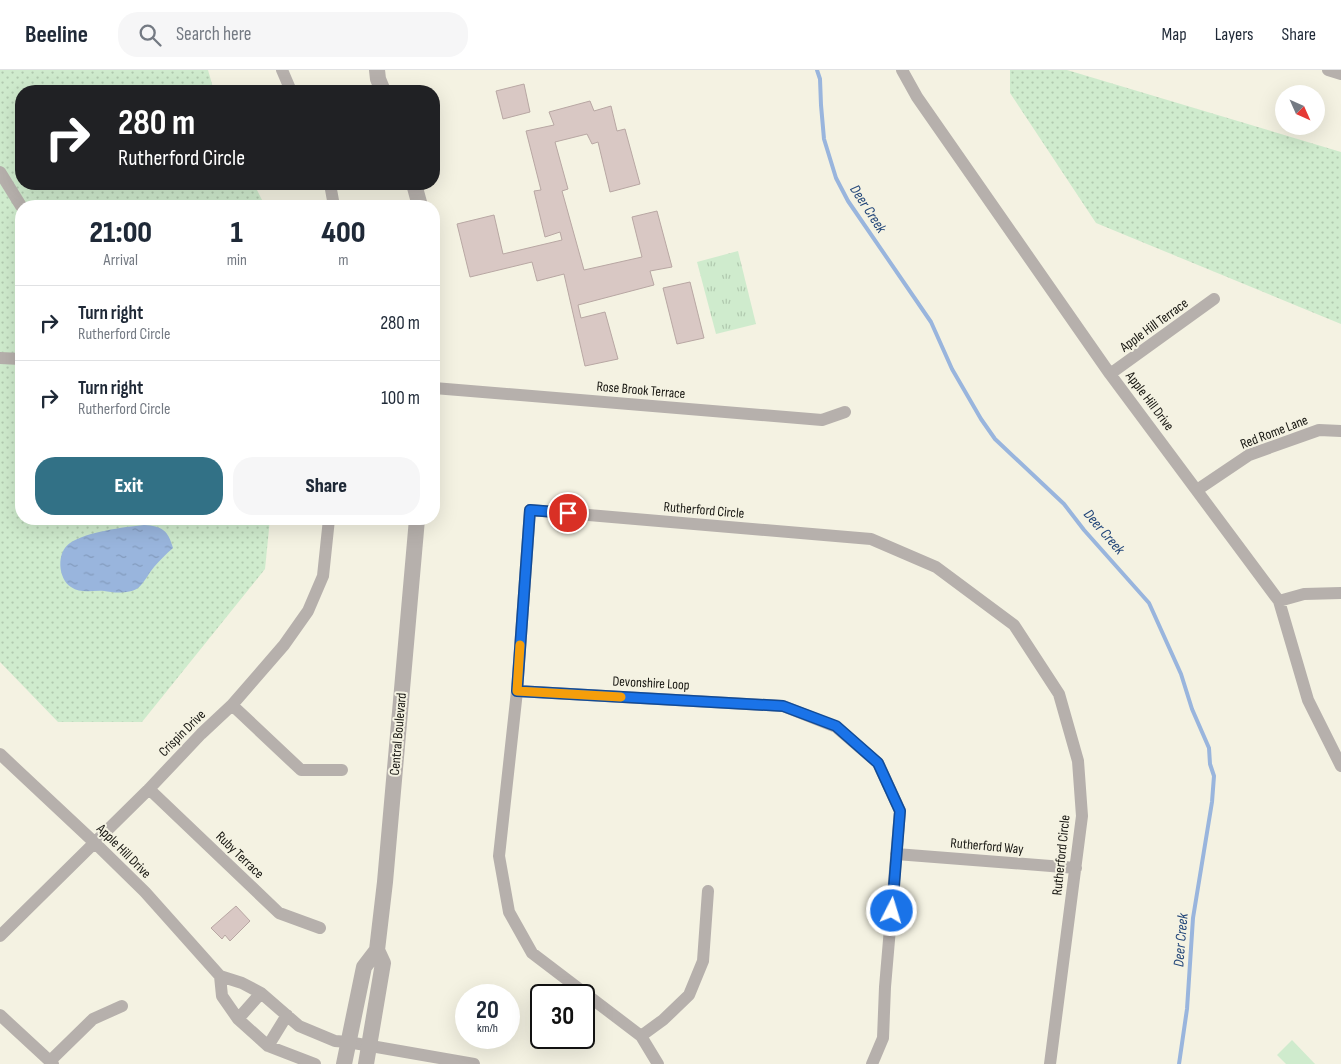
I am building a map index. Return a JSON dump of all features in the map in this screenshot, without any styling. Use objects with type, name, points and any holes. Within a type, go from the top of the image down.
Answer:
[{"type":"street","points":[[282,70],[288,85]]},
{"type":"street","points":[[377,70],[380,85]]},
{"type":"street","name":"Apple Hill Drive","points":[[902,70],[917,97],[1110,374],[1279,601],[1308,700],[1341,766]]},
{"type":"street","points":[[1328,70],[1341,74]]},
{"type":"street","points":[[0,172],[18,200]]},
{"type":"street","name":"Apple Hill Terrace","points":[[1110,374],[1214,299]]},
{"type":"street","points":[[0,358],[15,359]]},
{"type":"street","name":"Rose Brook Terrace","points":[[440,388],[822,420],[845,412]]},
{"type":"street","name":"Red Rome Lane","points":[[1198,490],[1249,455],[1319,430],[1341,430]]},
{"type":"street","name":"Rutherford Circle","points":[[658,1064],[641,1036],[532,953],[509,912],[499,856],[517,691],[530,510],[872,540],[936,567],[1014,624],[1059,694],[1078,761],[1082,816],[1050,1064]]},
{"type":"street","name":"Crispin Drive","points":[[0,936],[232,705],[284,645],[308,611],[323,576],[328,525]]},
{"type":"street","name":"Central Boulevard","points":[[366,1064],[383,963],[378,950],[416,525]]},
{"type":"street","points":[[1279,601],[1304,594],[1341,593]]},
{"type":"street","name":"Devonshire Loop","points":[[517,691],[783,706],[836,726],[878,763],[900,811],[885,987],[883,1038],[872,1064]]},
{"type":"street","points":[[232,705],[301,770],[342,770]]},
{"type":"street","name":"Apple Hill Drive","points":[[0,755],[145,892],[220,976],[242,983],[261,994],[299,1026],[335,1041],[370,1046],[431,1060],[470,1064]]},
{"type":"street","name":"Ruby Terrace","points":[[149,789],[279,913],[320,928]]},
{"type":"street","name":"Rutherford Way","points":[[896,854],[1076,868]]},
{"type":"street","points":[[641,1036],[664,1020],[689,995],[703,961],[708,891]]},
{"type":"street","points":[[344,1064],[364,967],[378,950]]},
{"type":"street","points":[[220,976],[222,996],[238,1019],[268,1046],[315,1064]]},
{"type":"street","points":[[238,1019],[261,994]]},
{"type":"street","points":[[0,1015],[52,1062],[93,1019],[122,1006]]},
{"type":"street","points":[[268,1046],[287,1016]]},
{"type":"green space","points":[[0,70],[208,70],[212,85],[15,85],[15,190],[257,190],[262,200],[15,200],[15,525],[269,525],[265,569],[142,722],[58,722],[0,662]]},
{"type":"green space","points":[[1010,70],[1067,70],[1275,132],[1275,135],[1284,135],[1341,152],[1341,324],[1096,223],[1010,93]]},
{"type":"green space","points":[[738,251],[756,324],[716,334],[697,262]]},
{"type":"green space","points":[[1292,1040],[1315,1064],[1286,1064],[1277,1055]]},
{"type":"water","points":[[144,525],[155,526],[163,530],[169,537],[173,548],[156,564],[138,588],[121,592],[83,591],[71,587],[63,578],[60,565],[62,553],[70,543],[95,533]]},
{"type":"building","points":[[524,84],[530,112],[503,119],[496,91]]},
{"type":"building","points":[[590,101],[594,111],[611,106],[617,131],[625,129],[640,184],[610,192],[598,142],[592,144],[587,134],[555,142],[568,189],[562,191],[584,270],[642,257],[632,217],[657,211],[672,267],[650,271],[654,285],[578,305],[581,318],[605,312],[618,359],[585,366],[564,274],[537,281],[532,262],[470,277],[457,224],[494,215],[503,254],[562,240],[560,232],[545,237],[534,191],[541,190],[526,131],[554,125],[549,112]]},
{"type":"building","points":[[690,282],[704,338],[677,344],[663,288]]},
{"type":"building","points":[[236,906],[250,921],[230,941],[225,935],[222,939],[211,928]]},
{"type":"waterway","name":"Deer Creek","points":[[817,70],[820,79],[824,139],[836,178],[848,201],[931,322],[952,369],[995,439],[1064,504],[1084,530],[1149,603],[1181,674],[1192,709],[1209,748],[1210,764],[1214,776],[1212,802],[1193,918],[1187,1009],[1179,1064]]},
{"type":"slow traffic","points":[[520,645],[517,691],[621,697]]},
{"type":"route","points":[[568,513],[530,510],[517,691],[783,706],[836,726],[878,763],[900,811],[892,911]]}]
